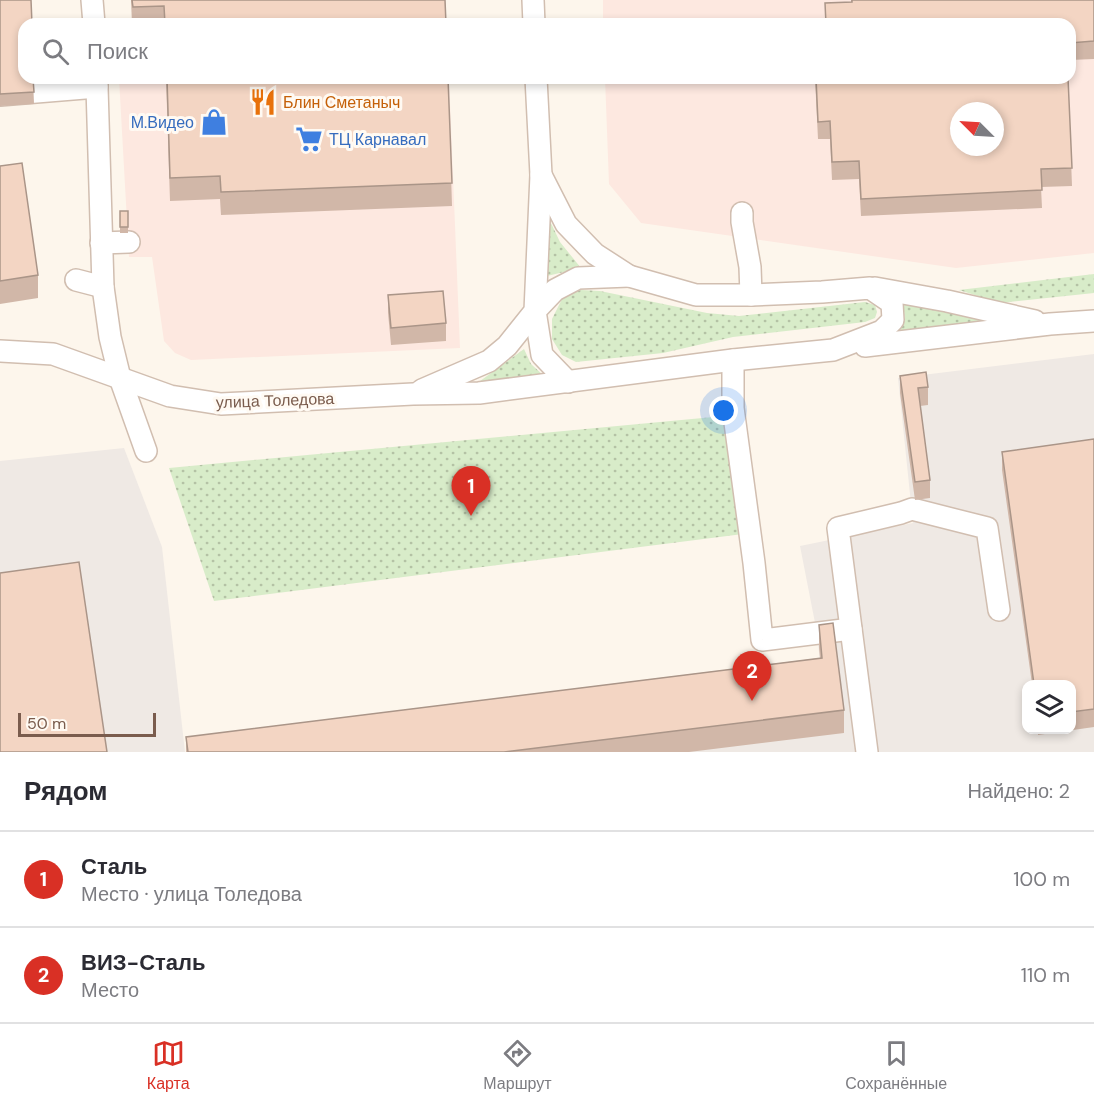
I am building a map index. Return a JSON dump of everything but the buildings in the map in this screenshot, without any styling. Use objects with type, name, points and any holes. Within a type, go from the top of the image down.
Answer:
[{"type":"street","points":[[92,0],[94,18]]},
{"type":"street","points":[[533,0],[534,18]]},
{"type":"street","points":[[0,95],[82,84]]},
{"type":"street","points":[[97,84],[103,287],[110,336],[120,378],[146,451]]},
{"type":"street","points":[[536,84],[541,175],[535,311],[542,355],[568,382]]},
{"type":"street","points":[[541,175],[566,224],[595,254],[629,276],[696,295],[751,295],[870,288],[947,301],[1050,324]]},
{"type":"street","points":[[742,213],[750,267],[751,295]]},
{"type":"street","points":[[102,243],[129,242]]},
{"type":"street","points":[[413,394],[489,361],[507,346],[555,290],[578,278],[629,276]]},
{"type":"street","points":[[76,280],[103,287]]},
{"type":"street","points":[[833,350],[882,331],[893,320],[892,303],[870,288]]},
{"type":"street","points":[[833,350],[1050,324],[1094,321]]},
{"type":"street","name":"улица Толедова","points":[[0,351],[53,354],[170,396],[221,404],[413,394],[479,393],[732,360],[833,350]]},
{"type":"street","points":[[732,360],[733,408],[762,640],[851,629]]},
{"type":"street","points":[[867,752],[838,528],[912,509],[987,528],[999,610]]},
{"type":"shaded area","points":[[603,0],[1094,0],[1094,253],[956,268],[641,223],[609,184],[605,84],[1076,84],[1076,18],[603,18]]},
{"type":"shaded area","points":[[119,84],[449,84],[460,348],[191,360],[175,353],[164,341],[152,257],[129,257]]},
{"type":"shaded area","points":[[1094,354],[1094,752],[251,752],[822,681],[817,633],[800,546],[913,523],[898,378]]},
{"type":"shaded area","points":[[124,448],[162,547],[185,752],[0,752],[0,461]]},
{"type":"green space","points":[[548,217],[560,242],[581,268],[547,276]]},
{"type":"green space","points":[[1094,274],[1094,293],[1000,303],[959,290]]},
{"type":"green space","points":[[581,290],[600,291],[707,313],[739,316],[865,302],[875,305],[877,312],[875,318],[865,322],[733,337],[663,353],[576,362],[562,355],[552,339],[552,319],[563,297]]},
{"type":"green space","points":[[902,297],[993,324],[895,336],[905,318]]},
{"type":"green space","points":[[524,349],[531,364],[545,377],[476,384]]},
{"type":"green space","points":[[724,416],[743,534],[214,601],[169,468]]},
{"type":"place","name":"Блин Сметаныч","points":[[263,102]]},
{"type":"place","name":"М.Видео","points":[[214,122]]},
{"type":"place","name":"ТЦ Карнавал","points":[[309,139]]},
{"type":"place","name":"Сталь","points":[[471,516]]},
{"type":"place","name":"ВИЗ-Сталь","points":[[752,701]]}]
